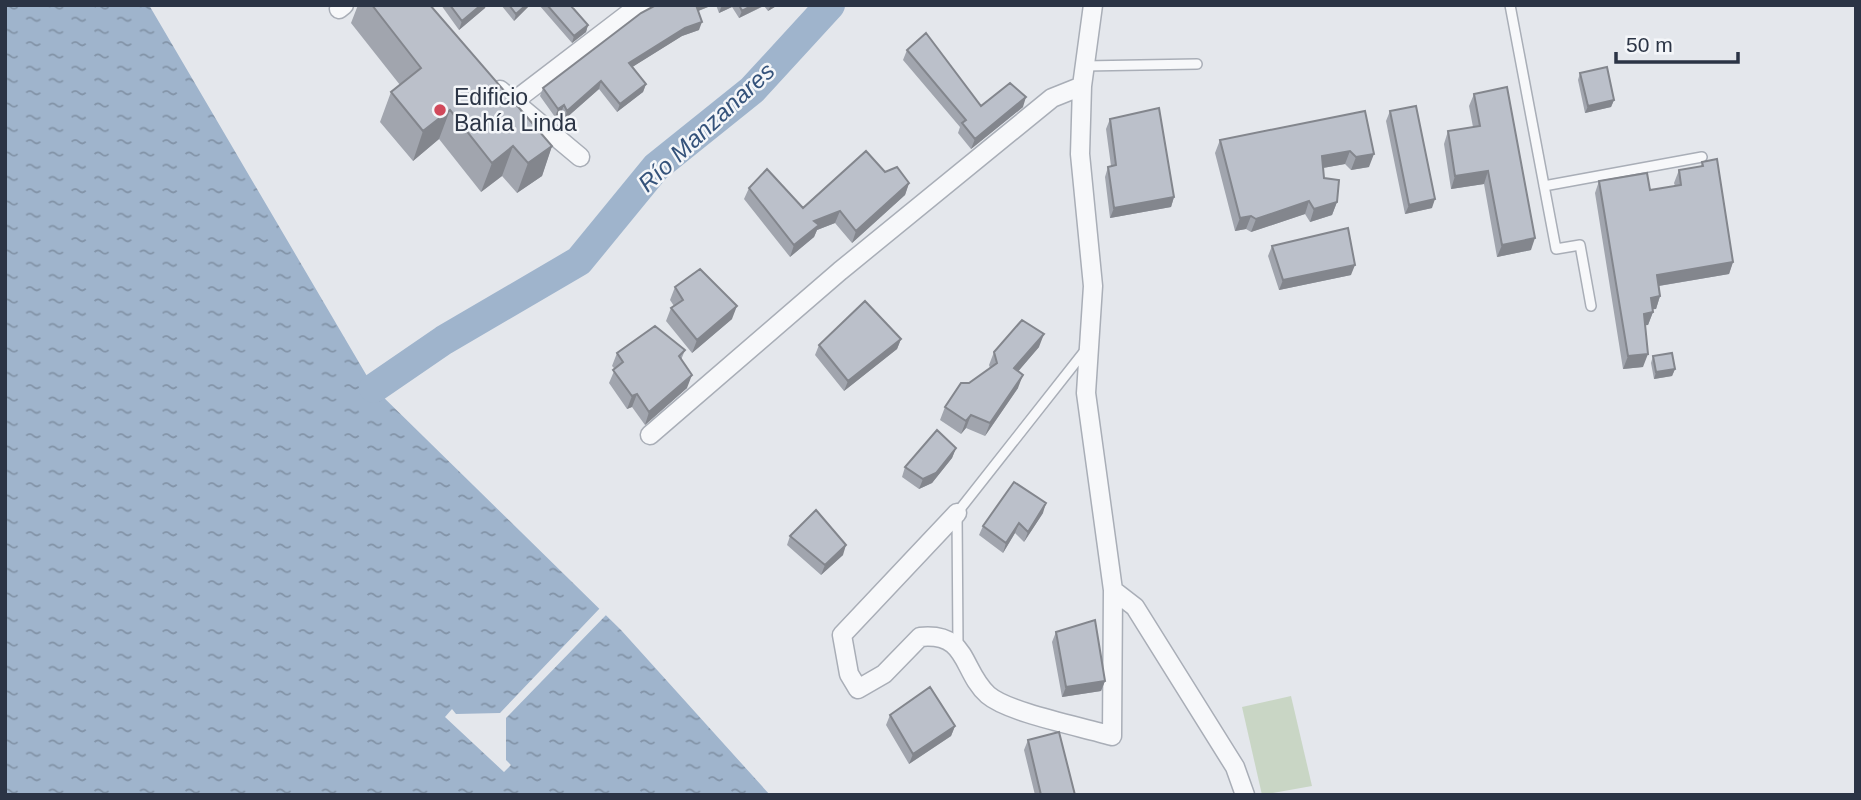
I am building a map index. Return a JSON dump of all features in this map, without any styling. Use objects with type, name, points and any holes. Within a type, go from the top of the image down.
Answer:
[{"type":"street","points":[[957,513],[842,635],[849,674],[858,689],[884,674],[920,636],[939,635],[958,647],[988,695],[1010,706],[1112,736],[1113,590],[1086,393],[1093,286],[1080,154],[1082,86],[1093,5]]},
{"type":"street","points":[[513,102],[635,7]]},
{"type":"street","points":[[490,81],[580,157]]},
{"type":"street","points":[[650,435],[840,271],[1052,98],[1082,86]]},
{"type":"street","points":[[1113,590],[1135,607],[1235,767],[1245,795]]},
{"type":"lane","points":[[1510,5],[1556,249],[1580,245],[1591,306]]},
{"type":"lane","points":[[1084,66],[1197,64]]},
{"type":"lane","points":[[1544,186],[1702,157]]},
{"type":"lane","points":[[958,647],[957,513],[1089,345]]},
{"type":"green space","points":[[1291,696],[1312,786],[1262,795],[1242,707]]},
{"type":"water","points":[[5,5],[149,5],[374,388],[621,630],[770,795],[5,795]]},
{"type":"pier","points":[[601,607],[608,613],[506,718],[506,760],[511,765],[504,772],[445,717],[452,709],[456,714],[500,713]]},
{"type":"building","points":[[372,5],[430,5],[552,146],[528,163],[513,146],[492,163],[450,110],[423,131],[391,92],[421,68]]},
{"type":"building","points":[[450,5],[481,5],[462,21]]},
{"type":"building","points":[[509,5],[526,5],[516,14]]},
{"type":"building","points":[[547,5],[574,5],[572,7],[588,25],[574,36]]},
{"type":"building","points":[[656,5],[696,5],[702,22],[685,28],[629,63],[646,84],[620,104],[601,81],[567,111],[564,105],[558,109],[543,88],[641,13]]},
{"type":"building","points":[[739,5],[753,5],[742,11]]},
{"type":"building","points":[[926,33],[981,106],[1010,83],[1026,97],[975,139],[962,123],[966,120],[907,50]]},
{"type":"building","points":[[1607,67],[1614,100],[1588,106],[1580,73]]},
{"type":"building","points":[[1507,87],[1535,238],[1502,245],[1488,171],[1455,176],[1448,131],[1480,126],[1474,94]]},
{"type":"building","points":[[1416,106],[1435,199],[1409,205],[1390,111]]},
{"type":"building","points":[[1159,108],[1174,197],[1114,208],[1108,167],[1116,165],[1110,119]]},
{"type":"building","points":[[1365,111],[1374,154],[1356,157],[1350,151],[1322,156],[1324,178],[1339,180],[1337,202],[1314,209],[1309,201],[1256,219],[1251,216],[1240,218],[1220,140]]},
{"type":"building","points":[[866,151],[885,172],[897,167],[909,183],[856,231],[840,211],[814,221],[819,225],[794,245],[749,188],[767,169],[803,208]]},
{"type":"building","points":[[1717,159],[1733,262],[1657,275],[1660,296],[1651,298],[1653,312],[1644,314],[1648,354],[1628,356],[1599,181],[1647,173],[1650,190],[1681,185],[1679,170],[1703,166],[1702,162]]},
{"type":"building","points":[[1348,228],[1355,265],[1283,280],[1272,246]]},
{"type":"building","points":[[700,269],[737,306],[697,340],[671,308],[683,300],[675,287]]},
{"type":"building","points":[[865,301],[901,339],[848,381],[819,345]]},
{"type":"building","points":[[1022,320],[1044,334],[1014,368],[1023,375],[990,423],[971,415],[966,421],[945,407],[961,383],[969,383],[997,363],[994,352]]},
{"type":"building","points":[[655,326],[685,350],[679,356],[692,375],[649,412],[637,394],[632,396],[613,370],[623,362],[617,353]]},
{"type":"building","points":[[1672,353],[1675,369],[1656,372],[1653,356]]},
{"type":"building","points":[[937,430],[956,448],[936,473],[923,479],[905,467]]},
{"type":"building","points":[[1014,482],[1046,503],[1028,532],[1019,523],[1006,543],[983,526]]},
{"type":"building","points":[[816,510],[846,545],[825,565],[790,536]]},
{"type":"building","points":[[1095,620],[1105,681],[1066,687],[1056,632]]},
{"type":"building","points":[[930,687],[955,726],[913,754],[890,715]]},
{"type":"building","points":[[1059,732],[1075,795],[1041,795],[1028,740]]},
{"type":"waterway","name":"Río Manzanares","points":[[374,388],[444,340],[579,261],[656,167],[752,90],[830,5]]},
{"type":"place","name":"Edificio Bahía Linda","points":[[440,110]]}]
